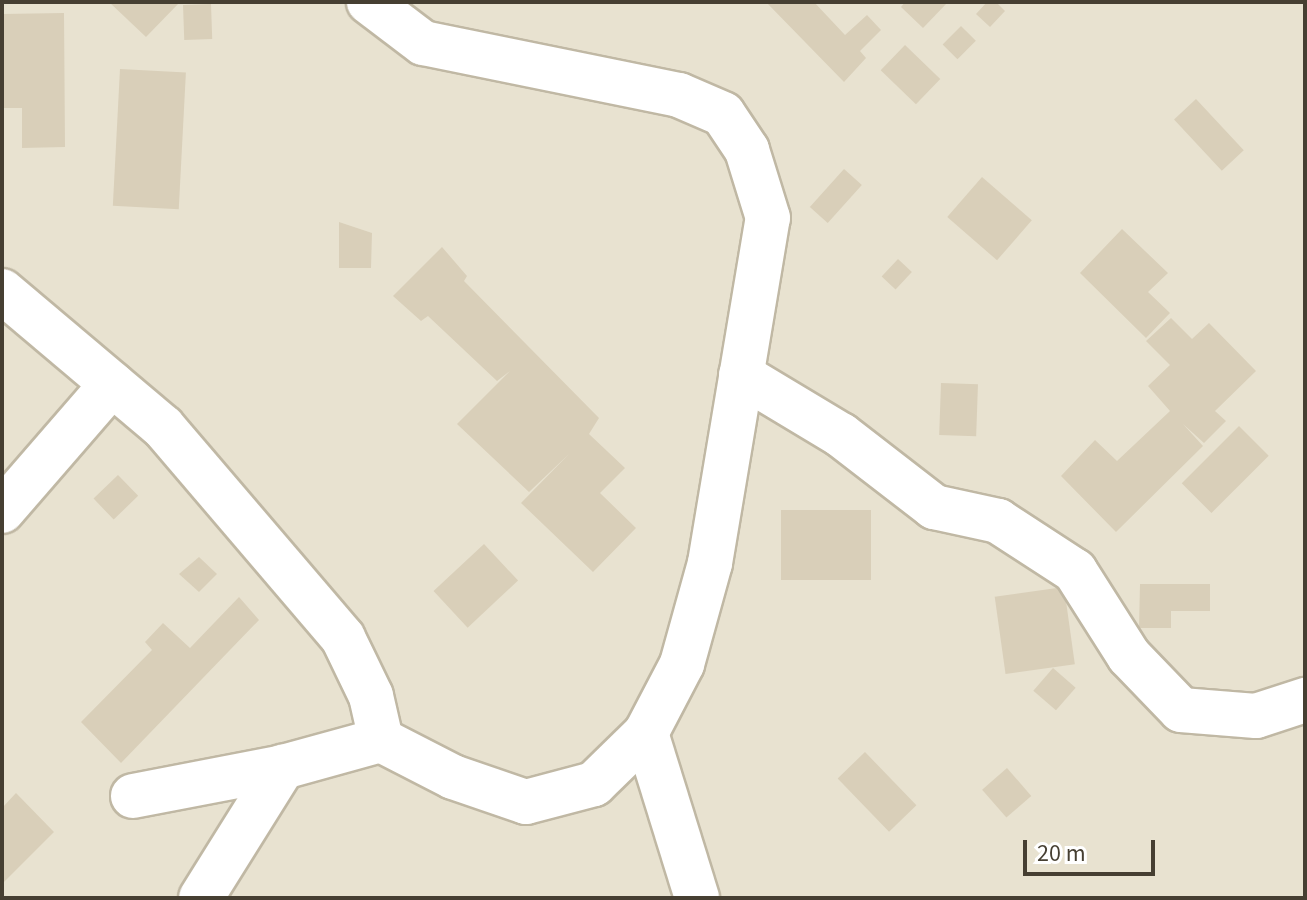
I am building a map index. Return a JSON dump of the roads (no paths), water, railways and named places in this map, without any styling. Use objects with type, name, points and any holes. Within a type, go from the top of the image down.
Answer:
[{"type":"street","points":[[133,796],[283,767],[381,740],[453,777],[526,802],[594,784],[646,733],[682,664],[710,563],[768,218],[747,150],[723,114],[679,95],[423,43],[369,2]]},
{"type":"street","points":[[2,291],[163,427],[343,638],[371,696],[381,740]]},
{"type":"street","points":[[741,375],[841,435],[934,507],[998,521],[1075,571],[1129,656],[1181,710],[1256,716],[1305,700]]},
{"type":"street","points":[[2,511],[112,384]]},
{"type":"street","points":[[646,733],[697,898]]},
{"type":"street","points":[[201,898],[283,767]]}]
